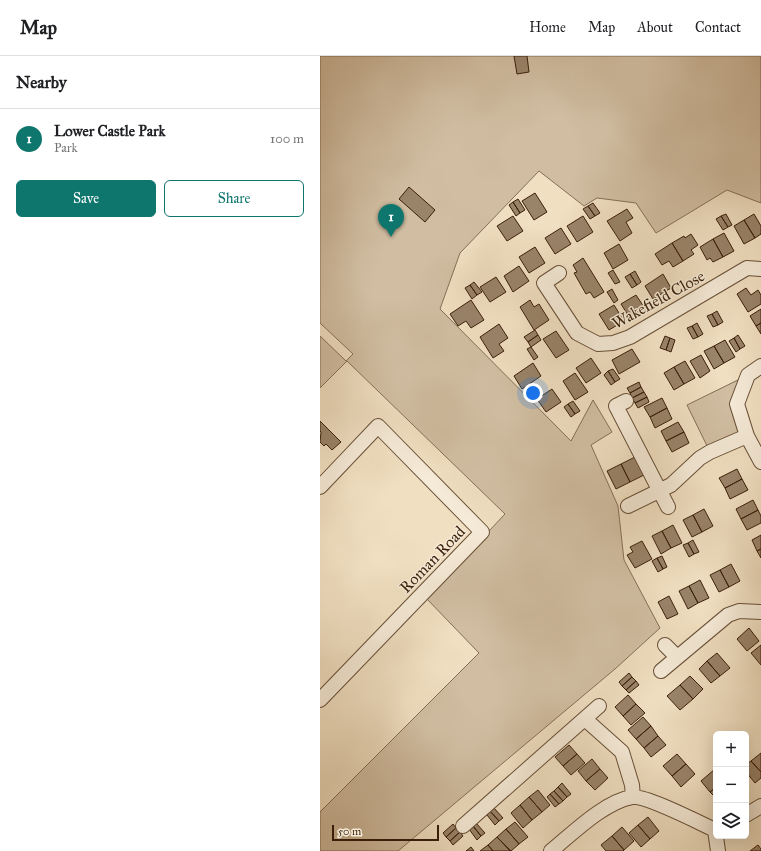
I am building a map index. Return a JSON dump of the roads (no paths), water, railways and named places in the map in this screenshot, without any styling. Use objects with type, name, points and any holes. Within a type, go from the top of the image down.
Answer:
[{"type":"street","name":"Wakefield Close","points":[[559,273],[544,283],[577,333],[598,344],[613,344],[630,337],[747,268],[761,269]]},
{"type":"street","points":[[761,366],[748,375],[737,404],[747,436],[761,462]]},
{"type":"street","points":[[626,401],[616,406],[668,507]]},
{"type":"street","name":"Roman Road","points":[[320,487],[378,426],[482,532],[320,700]]},
{"type":"street","points":[[628,506],[671,485],[700,458],[710,452],[747,436]]},
{"type":"street","points":[[660,671],[728,615],[739,611],[761,612]]},
{"type":"street","points":[[665,645],[677,657]]},
{"type":"street","points":[[463,826],[599,706]]},
{"type":"street","points":[[585,719],[622,752],[632,785],[633,797]]},
{"type":"street","points":[[551,851],[607,806],[633,797],[653,802],[713,829]]},
{"type":"street","points":[[749,814],[761,806]]},
{"type":"street","points":[[716,839],[718,851]]},
{"type":"place","name":"Lower Castle Park","points":[[391,237]]}]
